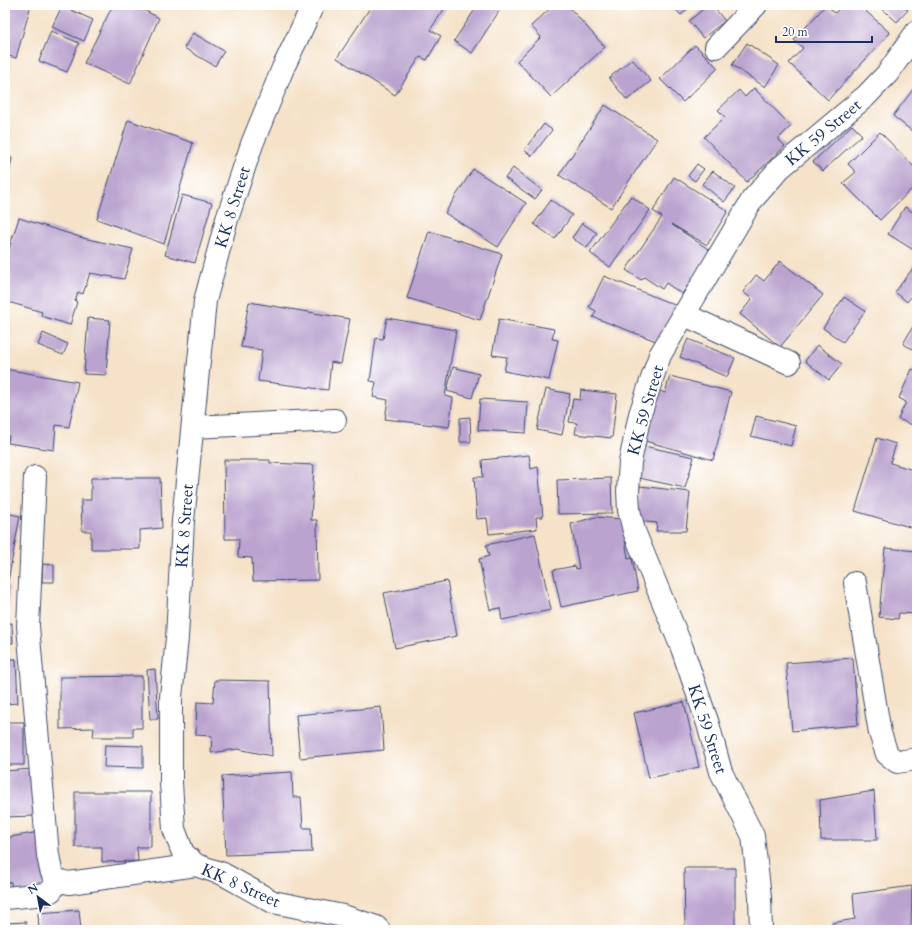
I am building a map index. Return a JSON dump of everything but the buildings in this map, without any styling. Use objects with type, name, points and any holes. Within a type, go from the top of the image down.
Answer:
[{"type":"street","name":"KK 8 Street","points":[[314,5],[283,68],[258,130],[227,219],[205,301],[183,521],[177,638],[171,697],[171,783],[174,829],[183,853],[196,865],[223,874],[273,902],[343,916],[376,927],[379,930]]},
{"type":"street","points":[[716,47],[756,5]]},
{"type":"street","name":"KK 59 Street","points":[[761,930],[760,897],[752,836],[721,772],[708,724],[682,648],[634,531],[629,510],[628,491],[630,462],[640,414],[660,355],[752,200],[780,168],[866,96],[888,73],[917,31]]},
{"type":"street","points":[[683,314],[789,364]]},
{"type":"street","points":[[193,427],[335,420]]},
{"type":"street","points":[[35,477],[28,626],[48,855],[52,876],[57,881],[69,882],[196,865]]},
{"type":"street","points":[[855,583],[880,733],[888,754],[897,762],[917,758]]},
{"type":"street","points":[[5,898],[46,894],[52,890],[57,881]]}]
